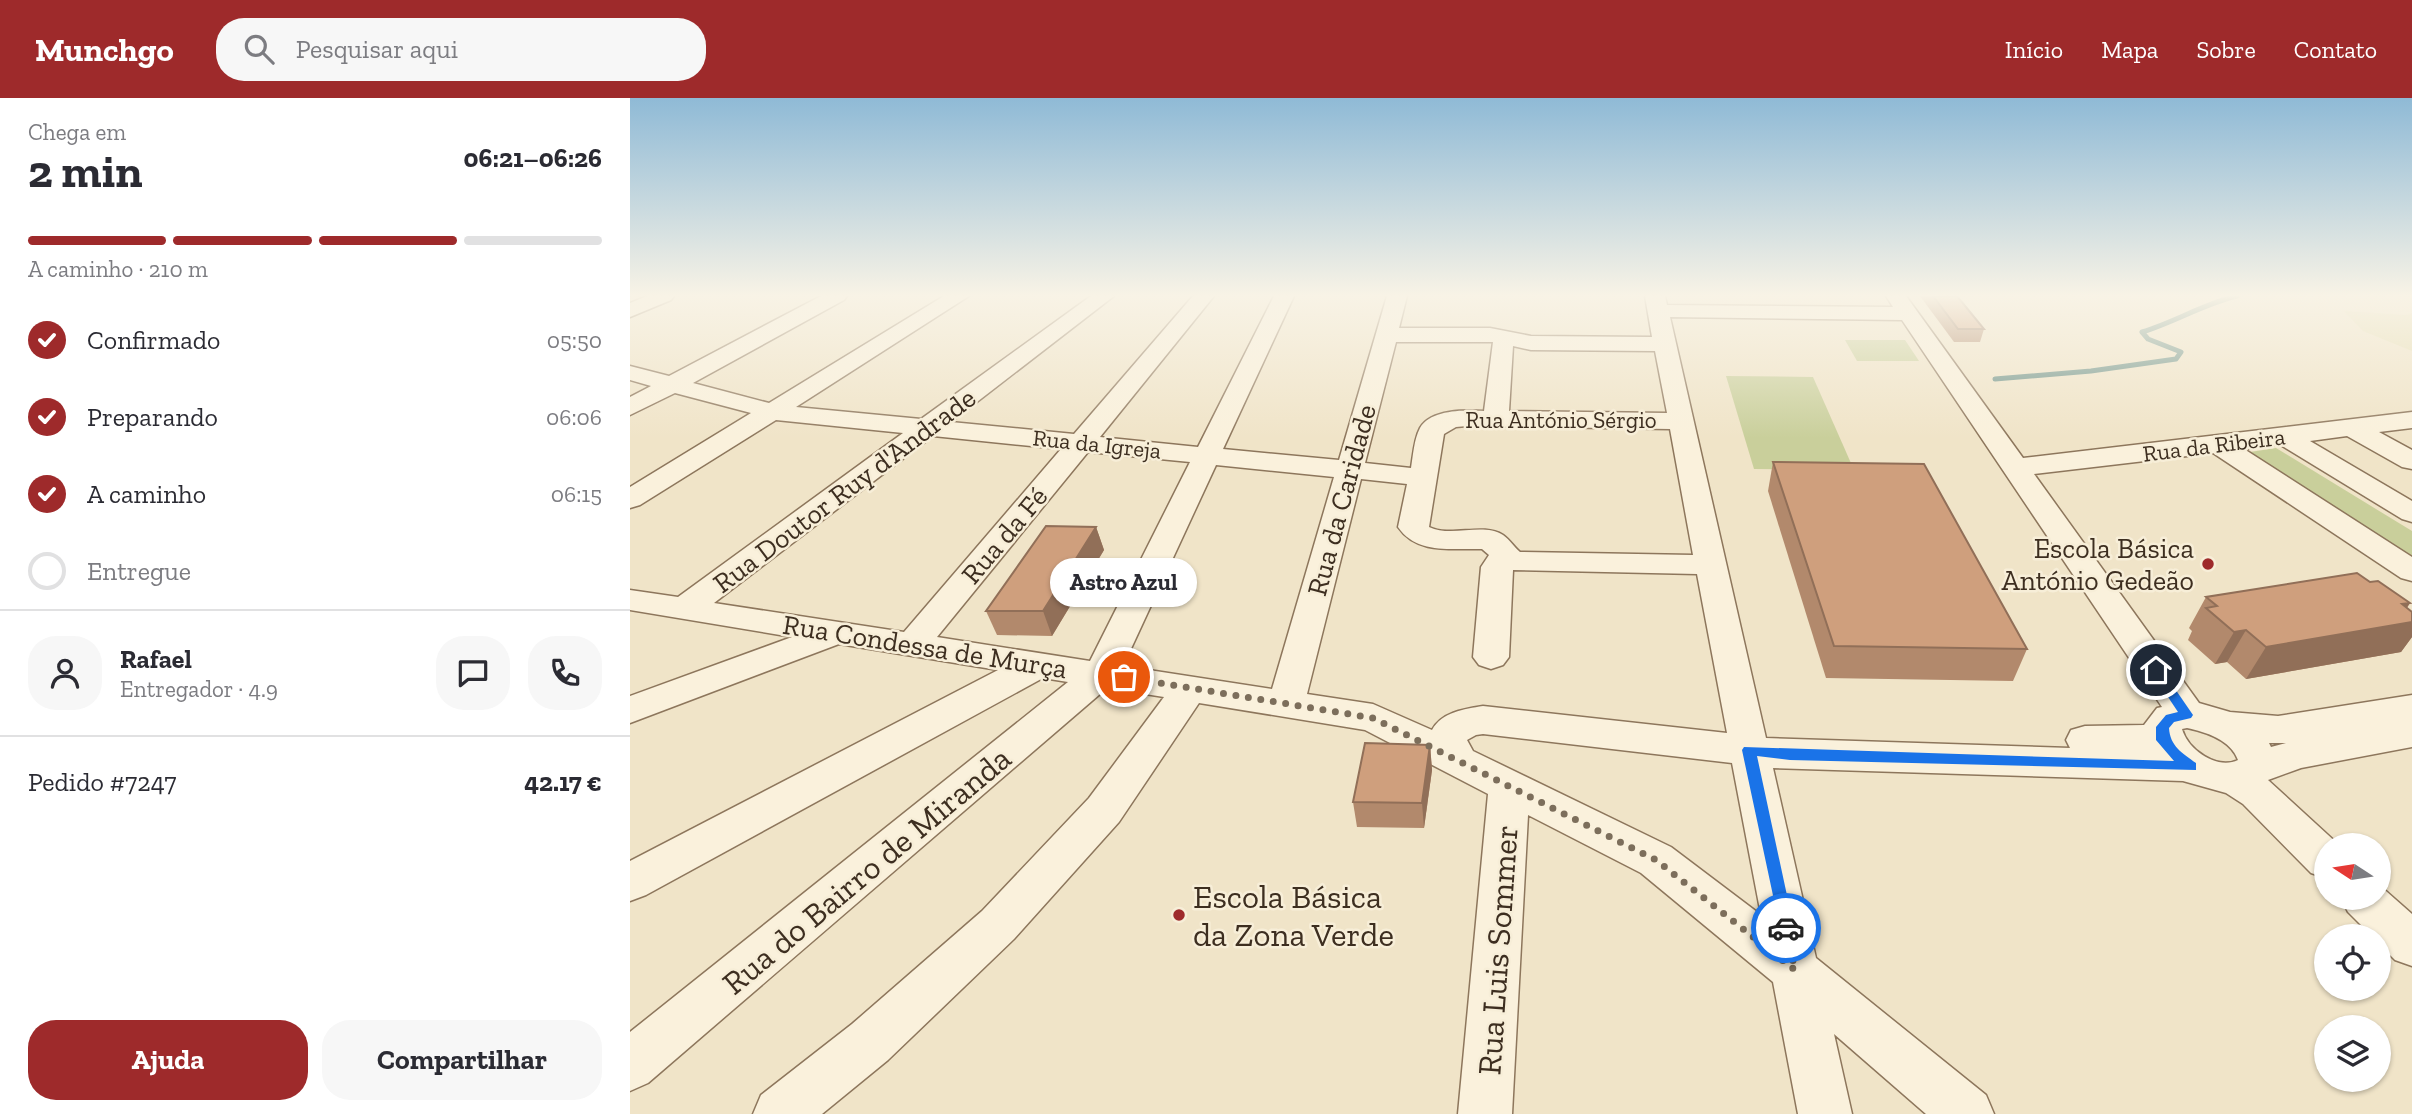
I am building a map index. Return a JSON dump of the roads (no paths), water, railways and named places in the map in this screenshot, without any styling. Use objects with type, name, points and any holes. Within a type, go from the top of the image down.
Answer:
[{"type":"street","points":[[630,407],[740,343]]},
{"type":"street","points":[[630,400],[745,343]]},
{"type":"street","points":[[630,499],[882,343]]},
{"type":"street","name":"Rua Doutor Ruy d'Andrade","points":[[685,608],[1041,343]]},
{"type":"street","name":"Rua da Fé","points":[[912,645],[1081,443],[1157,343]]},
{"type":"street","points":[[1101,674],[1261,343]]},
{"type":"street","name":"Rua da Caridade","points":[[1286,704],[1384,343]]},
{"type":"street","points":[[1496,418],[1504,343]]},
{"type":"street","points":[[1586,343],[1665,344],[1825,1114]]},
{"type":"street","points":[[1930,343],[2015,467],[2175,727],[2174,754],[2191,766],[2213,775],[2247,772],[2407,720]]},
{"type":"street","name":"Rua da Igreja","points":[[630,373],[773,411],[1422,477]]},
{"type":"street","name":"Rua António Sérgio","points":[[1422,477],[1432,430],[1442,422],[1459,418],[1681,421]]},
{"type":"street","name":"Rua da Ribeira","points":[[2015,467],[2052,466],[2412,420]]},
{"type":"street","points":[[2352,428],[2412,461]]},
{"type":"street","points":[[2284,436],[2412,513]]},
{"type":"street","points":[[2218,444],[2412,571]]},
{"type":"street","points":[[1422,477],[1413,527],[1418,535],[1431,539],[1489,540],[1497,545],[1504,556],[1521,562],[1710,565]]},
{"type":"street","points":[[1491,657],[1497,567],[1504,556]]},
{"type":"street","name":"Rua Condessa de Murça","points":[[630,600],[1373,718],[1656,860],[1795,970],[1968,1114]]},
{"type":"street","points":[[630,710],[838,633]]},
{"type":"street","points":[[630,882],[1038,665]]},
{"type":"street","name":"Rua do Bairro de Miranda","points":[[630,1065],[1101,674]]},
{"type":"street","points":[[780,1114],[870,1042],[998,925],[1104,810],[1190,689]]},
{"type":"street","points":[[1460,762],[1450,754],[1447,741],[1459,726],[1475,720],[1746,736],[1785,732],[2127,741],[2206,718],[2227,726],[2244,738],[2256,752],[2247,772],[2257,793],[2314,848]]},
{"type":"street","points":[[2227,726],[2278,730],[2407,720]]},
{"type":"street","points":[[1746,736],[1790,755],[2191,766]]},
{"type":"street","name":"Rua Luis Sommer","points":[[1485,1114],[1509,786]]},
{"type":"street","points":[[2376,910],[2412,945]]},
{"type":"waterway","points":[[1995,379],[2091,371],[2176,359],[2181,352],[2159,343]]},
{"type":"place","name":"Escola Básica António Gedeão","points":[[2208,564]]},
{"type":"place","name":"Astro Azul","points":[[1124,677]]},
{"type":"place","name":"Escola Básica da Zona Verde","points":[[1179,915]]}]
